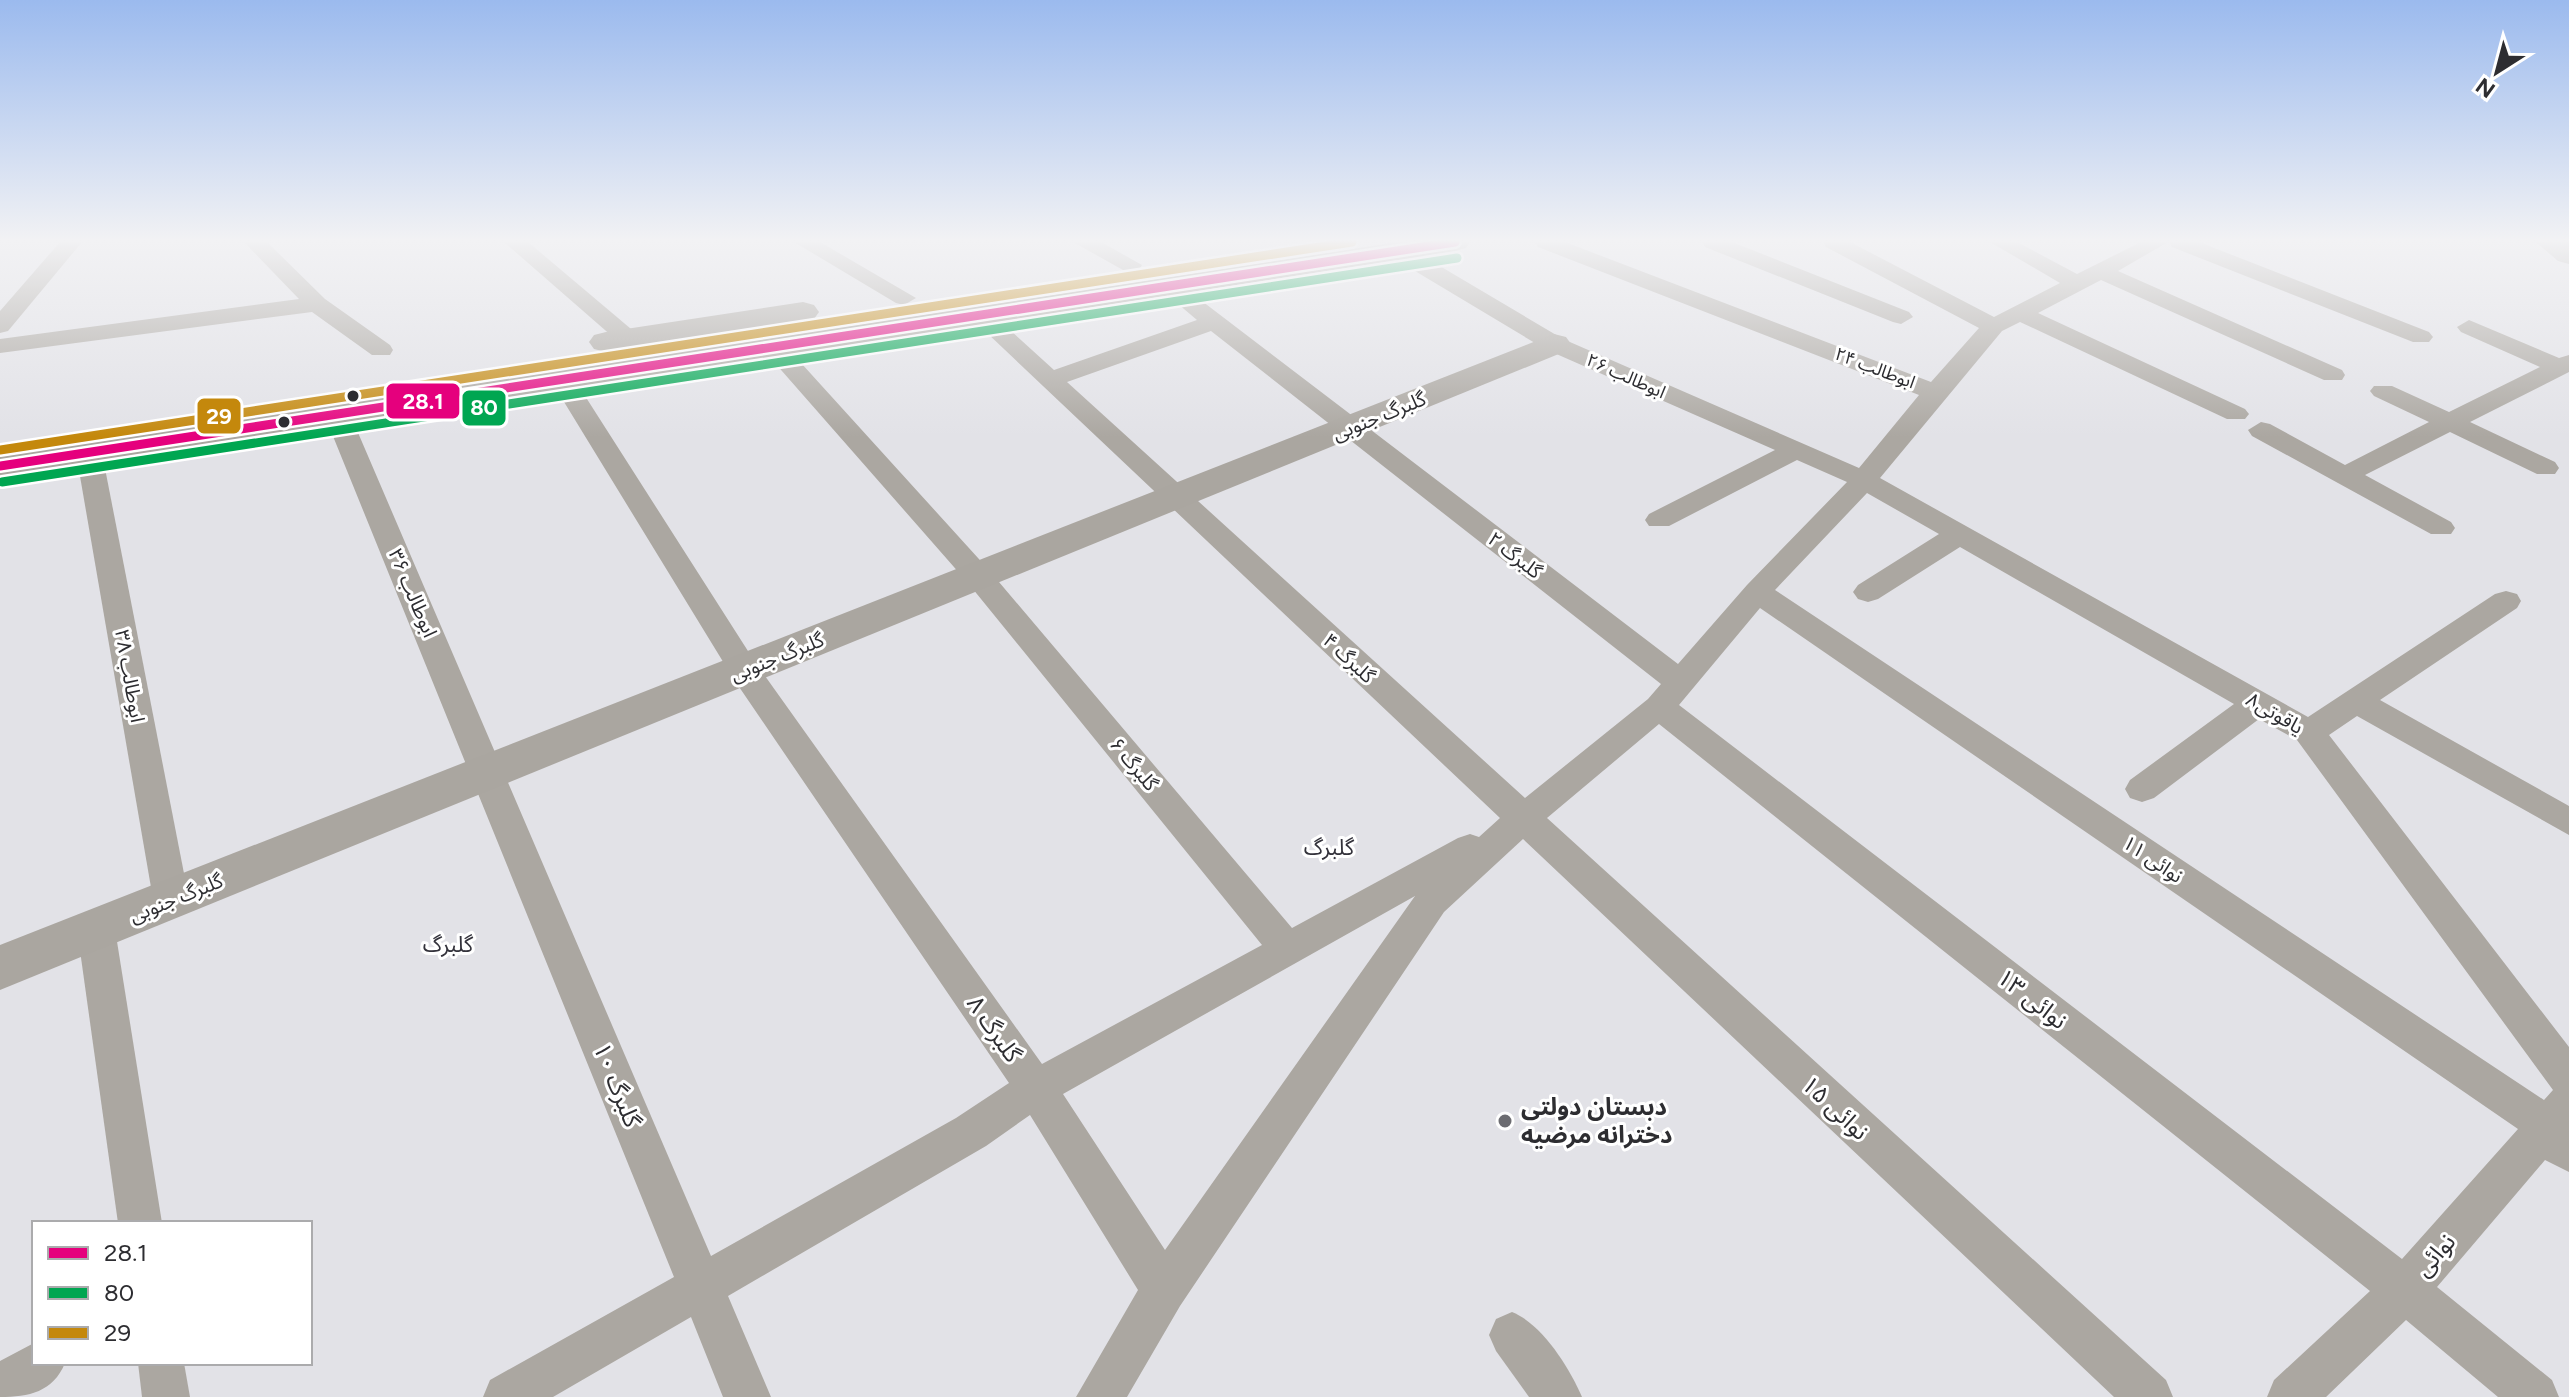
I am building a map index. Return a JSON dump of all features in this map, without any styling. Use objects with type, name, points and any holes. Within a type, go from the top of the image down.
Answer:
[{"type":"main road","points":[[0,466],[562,379],[698,342],[861,307]]},
{"type":"main road","points":[[0,436],[629,339],[773,347],[1033,307]]},
{"type":"main road","name":"گلبرگ جنوبی","points":[[0,968],[1554,344]]},
{"type":"street","points":[[0,326],[16,307]]},
{"type":"street","points":[[0,346],[293,307]]},
{"type":"street","points":[[321,307],[381,350]]},
{"type":"street","points":[[592,307],[629,339]]},
{"type":"street","name":"گلبرگ ۲","points":[[1193,307],[1350,428],[1670,695]]},
{"type":"street","name":"ابوطالب ۲۶","points":[[1492,307],[1554,344],[1864,480]]},
{"type":"street","name":"ابوطالب ۲۴","points":[[1715,307],[1935,392]]},
{"type":"street","points":[[1876,307],[1901,317]]},
{"type":"street","points":[[1979,307],[2236,414]]},
{"type":"street","points":[[1100,1397],[1164,1290],[1431,902],[1522,819],[1670,695],[1757,592],[1864,480],[1935,392],[2007,320],[2031,307]]},
{"type":"street","points":[[2163,307],[2333,375]]},
{"type":"street","points":[[2338,307],[2421,337]]},
{"type":"street","name":"گلبرگ ۴","points":[[980,315],[1522,819]]},
{"type":"street","points":[[1048,380],[1212,323]]},
{"type":"street","points":[[2469,327],[2564,364]]},
{"type":"street","name":"گلبرگ ۶","points":[[773,347],[978,576],[1289,951]]},
{"type":"street","points":[[2345,475],[2564,364]]},
{"type":"street","name":"گلبرگ ۸","points":[[562,379],[744,670],[1036,1088],[1164,1290]]},
{"type":"street","points":[[2383,391],[2546,468]]},
{"type":"street","name":"ابوطالب ۳۶","points":[[337,414],[488,773]]},
{"type":"street","points":[[2261,430],[2441,528]]},
{"type":"street","points":[[1659,520],[1796,450]]},
{"type":"street","name":"ابوطالب ۳۸","points":[[89,453],[171,899]]},
{"type":"street","name":"یاقوتی۸","points":[[1864,480],[2309,732],[2555,1036],[2569,1079]]},
{"type":"street","points":[[1868,592],[1960,534]]},
{"type":"street","name":"نوائی ۱۱","points":[[1757,592],[2556,1129]]},
{"type":"street","points":[[2309,732],[2506,601]]},
{"type":"street","name":"نوائی ۱۳","points":[[1670,695],[2535,1397]]},
{"type":"street","points":[[2356,701],[2569,822]]},
{"type":"street","points":[[2142,789],[2258,703]]},
{"type":"street","name":"گلبرگ ۱۰","points":[[488,773],[747,1397]]},
{"type":"street","points":[[507,1397],[971,1132],[1036,1088],[1289,951],[1522,819]]},
{"type":"street","name":"نوائی ۱۵","points":[[1522,819],[2149,1397]]},
{"type":"street","points":[[96,929],[140,1221]]},
{"type":"street","name":"نوائی","points":[[2291,1397],[2405,1290],[2556,1129]]},
{"type":"street","points":[[1512,1335],[1558,1397]]},
{"type":"street","points":[[0,1388],[39,1365]]},
{"type":"street","points":[[161,1365],[166,1397]]},
{"type":"transit line","name":"29","points":[[0,450],[928,307]]},
{"type":"transit line","name":"28.1","points":[[0,466],[1032,307]]},
{"type":"transit line","name":"80","points":[[2,482],[1137,307]]},
{"type":"place","name":"دبستان دولتی دخترانه مرضیه","points":[[1505,1121]]},
{"type":"district","name":"گلبرگ","points":[[1329,847]]},
{"type":"district","name":"گلبرگ","points":[[448,944]]}]
